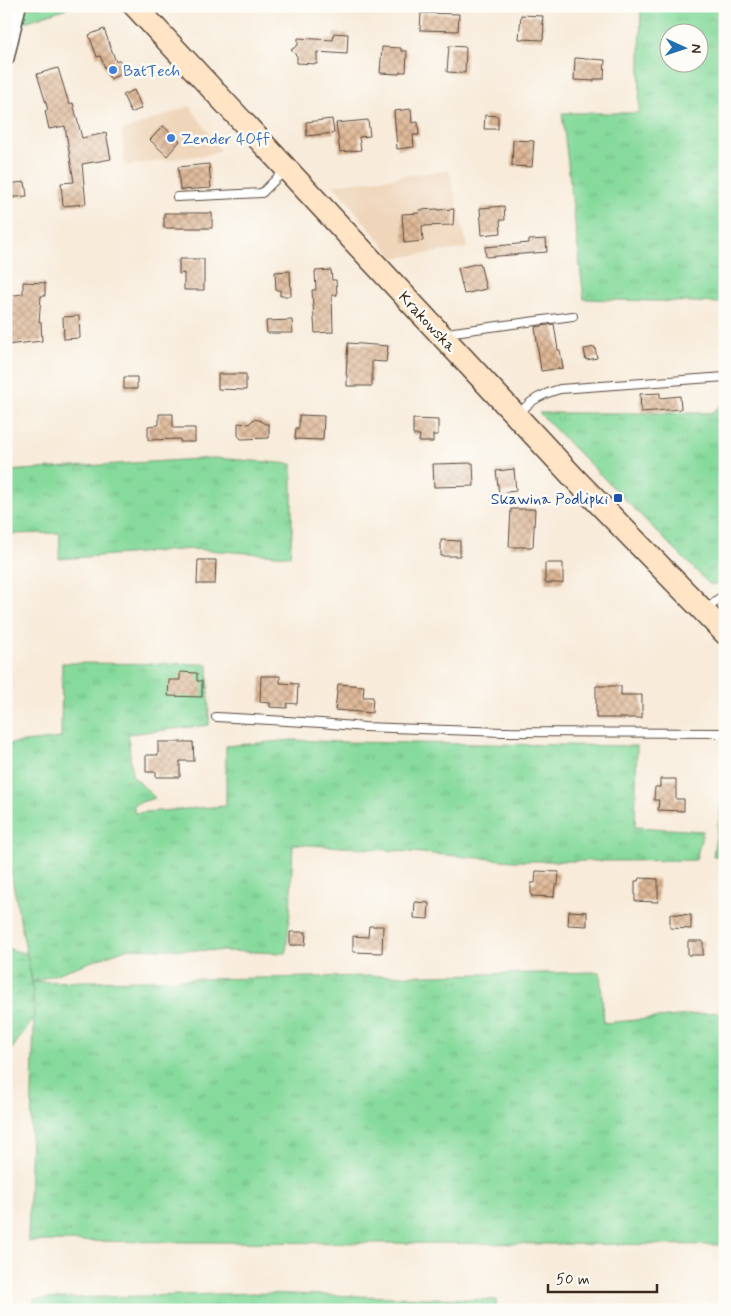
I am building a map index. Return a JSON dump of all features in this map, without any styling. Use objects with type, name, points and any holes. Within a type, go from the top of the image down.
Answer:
[{"type":"main road","name":"Krakowska","points":[[135,6],[585,489],[725,633]]},
{"type":"street","points":[[6,58],[18,6]]},
{"type":"lane","points":[[176,197],[262,193],[286,168]]},
{"type":"lane","points":[[440,334],[573,316]]},
{"type":"lane","points":[[518,417],[524,407],[534,399],[560,389],[725,377]]},
{"type":"lane","points":[[704,613],[718,599],[725,595]]},
{"type":"lane","points":[[216,717],[364,727],[503,732],[725,732]]},
{"type":"shaded area","points":[[190,106],[220,150],[212,154],[124,166],[122,131]]},
{"type":"shaded area","points":[[449,170],[468,248],[394,258],[334,185]]},
{"type":"green space","points":[[23,6],[73,6],[22,23]]},
{"type":"green space","points":[[641,6],[725,6],[725,303],[584,299],[562,113],[639,113]]},
{"type":"green space","points":[[725,402],[725,584],[709,584],[539,413],[712,413]]},
{"type":"green space","points":[[214,458],[292,464],[290,556],[192,549],[59,559],[60,533],[6,534],[6,471]]},
{"type":"green space","points":[[62,663],[208,664],[209,725],[128,734],[132,775],[155,798],[134,804],[134,813],[226,806],[226,746],[292,740],[637,746],[635,827],[703,831],[696,860],[514,861],[293,844],[286,953],[129,948],[34,982],[600,972],[604,1023],[721,1012],[725,1052],[725,1245],[28,1241],[34,1018],[32,982],[6,847],[6,744],[61,738]]},
{"type":"green space","points":[[725,797],[725,856],[713,856],[721,806]]},
{"type":"green space","points":[[6,948],[27,954],[32,982],[34,1018],[6,1057]]},
{"type":"green space","points":[[255,1293],[496,1300],[497,1310],[33,1310],[34,1299]]},
{"type":"building","points":[[421,13],[459,14],[458,31],[420,30]]},
{"type":"building","points":[[521,15],[543,16],[543,40],[519,39]]},
{"type":"building","points":[[104,29],[116,62],[120,60],[125,72],[110,79],[100,56],[97,57],[89,35]]},
{"type":"building","points":[[334,33],[348,34],[347,54],[317,52],[317,64],[297,63],[297,56],[291,50],[298,45],[298,38],[333,40]]},
{"type":"building","points":[[449,46],[466,47],[465,73],[447,72]]},
{"type":"building","points":[[382,47],[401,48],[401,51],[407,51],[406,72],[400,72],[399,74],[380,73]]},
{"type":"building","points":[[575,58],[605,60],[604,79],[594,79],[594,81],[574,80]]},
{"type":"building","points":[[58,68],[69,104],[73,103],[82,138],[106,133],[111,159],[82,164],[86,204],[63,206],[61,183],[74,182],[65,126],[49,129],[45,111],[48,110],[37,74]]},
{"type":"building","points":[[134,90],[142,108],[131,113],[123,95]]},
{"type":"building","points":[[411,109],[412,123],[418,122],[419,135],[413,135],[414,147],[397,149],[394,111]]},
{"type":"building","points":[[485,115],[498,116],[498,129],[484,129]]},
{"type":"building","points":[[332,119],[334,133],[307,136],[306,122]]},
{"type":"building","points":[[368,120],[370,136],[359,137],[361,150],[340,152],[336,123]]},
{"type":"building","points":[[163,126],[180,141],[167,156],[150,140]]},
{"type":"building","points":[[513,140],[534,141],[532,167],[512,166]]},
{"type":"building","points":[[209,164],[211,188],[180,190],[178,167]]},
{"type":"building","points":[[25,182],[27,196],[6,198],[6,184]]},
{"type":"building","points":[[504,206],[505,220],[500,220],[501,233],[482,235],[480,208]]},
{"type":"building","points":[[454,209],[453,225],[422,226],[423,241],[404,243],[402,214],[420,213],[419,210]]},
{"type":"building","points":[[164,213],[212,213],[212,228],[164,228]]},
{"type":"building","points":[[546,239],[547,252],[486,257],[485,247],[529,243],[529,240]]},
{"type":"building","points":[[179,259],[204,259],[204,290],[184,290],[184,273],[179,274]]},
{"type":"building","points":[[480,263],[486,289],[464,294],[458,268]]},
{"type":"building","points":[[331,270],[332,280],[336,280],[337,295],[332,295],[333,332],[315,333],[312,290],[316,290],[315,271]]},
{"type":"building","points":[[290,271],[291,296],[280,296],[280,290],[276,290],[275,272]]},
{"type":"building","points":[[23,282],[45,283],[45,296],[41,296],[39,322],[41,322],[42,341],[6,345],[6,296],[23,294]]},
{"type":"building","points":[[79,316],[80,338],[64,339],[63,317]]},
{"type":"building","points":[[292,320],[293,333],[267,333],[266,321]]},
{"type":"building","points":[[554,324],[563,368],[541,371],[535,327]]},
{"type":"building","points":[[348,343],[388,346],[386,362],[372,361],[372,386],[347,386]]},
{"type":"building","points":[[595,347],[597,358],[586,360],[584,349]]},
{"type":"building","points":[[218,374],[246,374],[246,390],[218,389]]},
{"type":"building","points":[[124,377],[137,377],[137,389],[124,389]]},
{"type":"building","points":[[660,393],[660,398],[680,396],[681,409],[641,412],[640,394]]},
{"type":"building","points":[[159,414],[173,414],[173,428],[195,428],[195,442],[180,442],[180,439],[148,440],[148,426],[159,425]]},
{"type":"building","points":[[299,415],[324,416],[323,440],[295,439],[296,428],[299,428]]},
{"type":"building","points":[[254,419],[269,424],[269,438],[241,439],[238,435],[238,423],[249,424]]},
{"type":"building","points":[[413,419],[438,420],[438,435],[433,435],[433,442],[419,442],[420,435],[413,435]]},
{"type":"building","points":[[473,463],[474,486],[434,487],[433,464]]},
{"type":"building","points":[[514,469],[516,491],[499,493],[496,471]]},
{"type":"building","points":[[511,509],[535,509],[533,547],[509,547]]},
{"type":"building","points":[[441,540],[460,541],[460,556],[441,556]]},
{"type":"building","points":[[198,560],[216,560],[215,584],[197,584]]},
{"type":"building","points":[[545,563],[563,563],[563,583],[545,583]]},
{"type":"building","points":[[180,672],[197,673],[197,681],[202,681],[202,697],[168,696],[169,680],[180,680]]},
{"type":"building","points":[[261,676],[280,676],[280,683],[298,684],[297,704],[287,703],[287,708],[270,707],[270,703],[260,702]]},
{"type":"building","points":[[338,684],[364,686],[363,697],[373,697],[372,713],[335,710]]},
{"type":"building","points":[[596,686],[621,686],[621,695],[642,695],[642,718],[596,718]]},
{"type":"building","points":[[158,742],[193,742],[194,761],[180,761],[180,777],[156,777],[156,772],[146,772],[146,755],[158,755]]},
{"type":"building","points":[[660,779],[676,779],[676,799],[684,799],[684,811],[658,810],[659,800],[654,800],[655,787],[660,787]]},
{"type":"building","points":[[536,871],[559,872],[558,885],[555,885],[554,897],[531,896],[531,883],[535,883]]},
{"type":"building","points":[[639,878],[658,879],[658,902],[635,901],[635,881],[638,881]]},
{"type":"building","points":[[415,902],[429,903],[428,919],[414,918]]},
{"type":"building","points":[[569,911],[587,912],[587,926],[568,925]]},
{"type":"building","points":[[670,914],[691,915],[691,929],[670,928]]},
{"type":"building","points":[[369,926],[383,926],[382,953],[353,952],[353,936],[368,937]]},
{"type":"building","points":[[290,932],[306,932],[305,945],[290,945]]},
{"type":"building","points":[[688,941],[703,941],[703,955],[688,955]]},
{"type":"place","name":"BatTech","points":[[113,70]]},
{"type":"place","name":"Zender 4Off","points":[[171,138]]},
{"type":"place","name":"Skawina Podlipki","points":[[618,498]]}]
